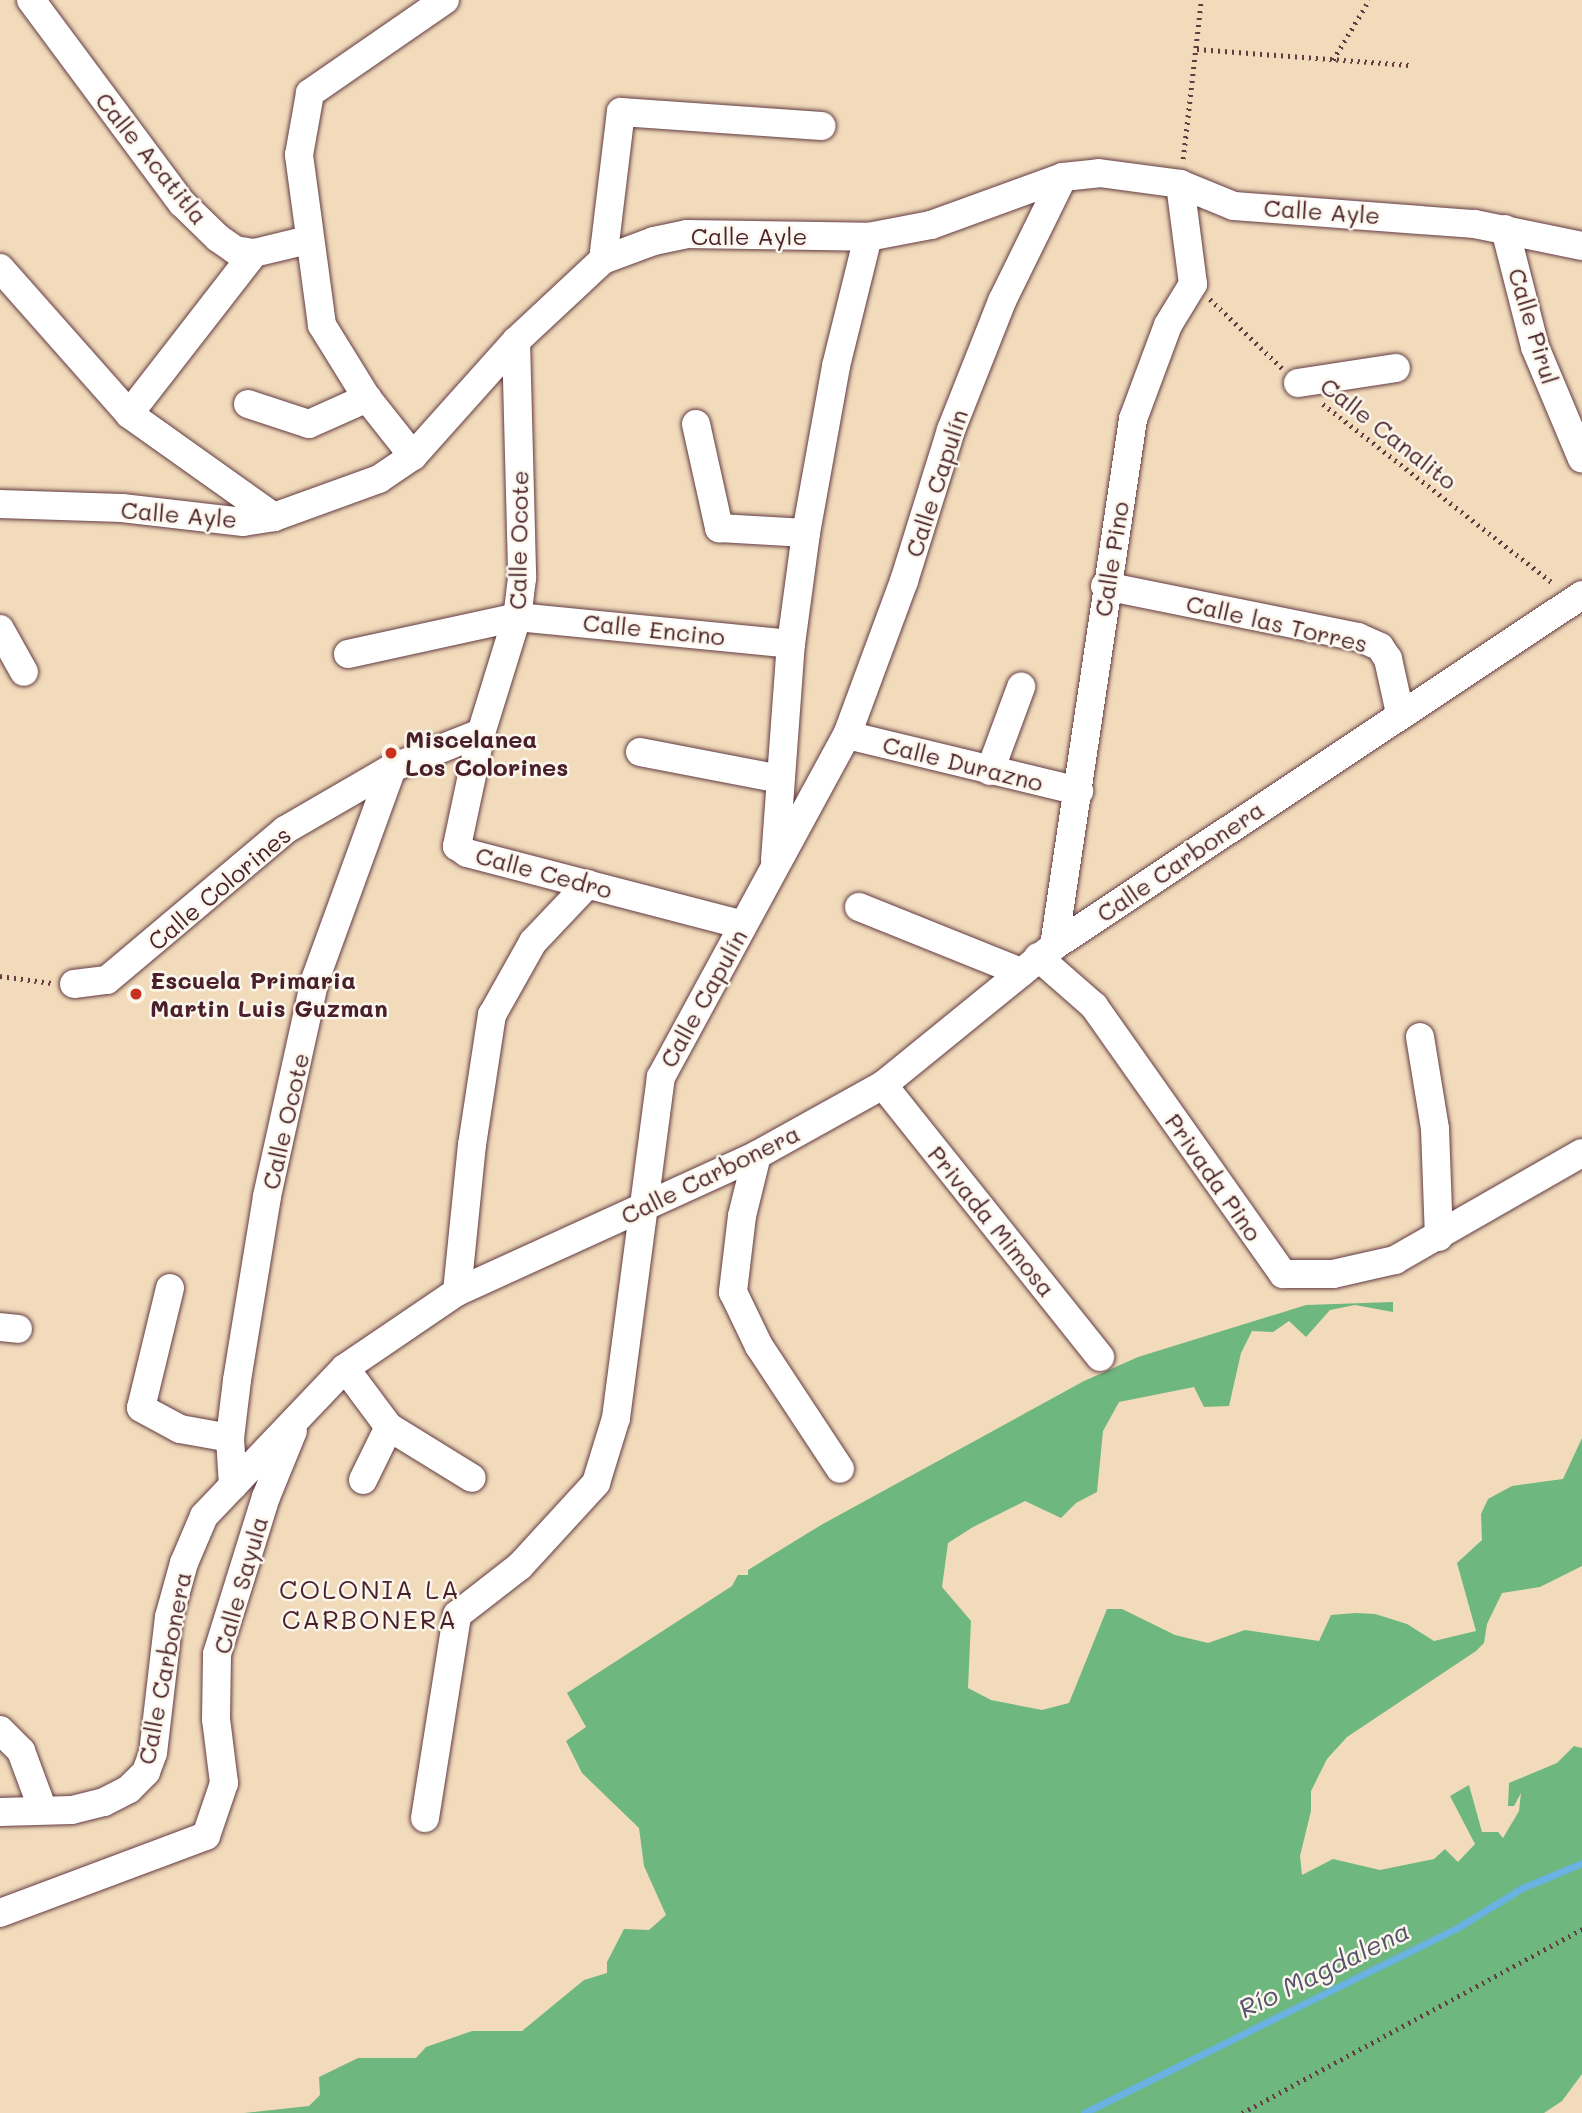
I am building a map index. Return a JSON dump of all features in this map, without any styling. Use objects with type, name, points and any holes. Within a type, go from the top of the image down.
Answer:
[{"type":"street","name":"Calle Acatitla","points":[[30,0],[182,203],[218,238],[235,250],[254,253]]},
{"type":"street","points":[[412,456],[367,398],[322,324],[308,240],[299,155],[310,93],[445,0]]},
{"type":"street","points":[[603,260],[621,112],[822,126]]},
{"type":"street","name":"Calle Ayle","points":[[0,504],[121,508],[243,522],[274,517],[379,479],[412,456],[516,341],[603,260],[654,241],[687,234],[868,237],[931,225],[1063,177],[1100,173],[1180,184],[1234,206],[1364,214],[1505,229],[1582,246]]},
{"type":"street","name":"Calle Capulín","points":[[425,1818],[457,1615],[520,1566],[596,1483],[616,1418],[661,1077],[847,735],[905,582],[951,430],[1002,301],[1063,177]]},
{"type":"street","points":[[1180,184],[1193,284]]},
{"type":"street","name":"Calle Pirul","points":[[1505,229],[1535,347],[1582,459]]},
{"type":"street","points":[[775,867],[790,644],[806,533],[836,366],[868,237]]},
{"type":"street","points":[[129,414],[254,253],[308,240]]},
{"type":"street","points":[[0,268],[129,414],[274,517]]},
{"type":"street","name":"Calle Pino","points":[[1037,958],[1079,791],[1105,586],[1133,419],[1168,325],[1193,284]]},
{"type":"street","name":"Calle Ocote","points":[[481,733],[517,617],[522,578],[516,341]]},
{"type":"street","points":[[1298,383],[1396,368]]},
{"type":"street","points":[[248,404],[309,425],[367,398]]},
{"type":"street","points":[[696,424],[719,528],[806,533]]},
{"type":"street","name":"Calle las Torres","points":[[1105,586],[1358,637],[1380,647],[1388,659],[1400,713]]},
{"type":"street","name":"Calle Carbonera","points":[[0,1812],[43,1810],[104,1802],[129,1789],[146,1772],[152,1753],[169,1617],[184,1563],[204,1516],[345,1368],[457,1292],[757,1155],[883,1086],[1037,958],[1400,713],[1579,597]]},
{"type":"street","name":"Calle Encino","points":[[348,654],[517,617],[790,644]]},
{"type":"street","points":[[0,629],[24,671]]},
{"type":"street","points":[[990,771],[1021,687]]},
{"type":"street","name":"Calle Colorines","points":[[74,984],[107,980],[285,830],[392,768],[481,733]]},
{"type":"street","name":"Calle Cedro","points":[[481,733],[457,846],[467,853],[743,925]]},
{"type":"street","name":"Calle Durazno","points":[[847,735],[1079,791]]},
{"type":"street","points":[[640,752],[780,779]]},
{"type":"street","name":"Calle Ocote","points":[[233,1486],[230,1438],[267,1196],[315,980],[392,768]]},
{"type":"street","points":[[457,1292],[472,1145],[492,1015],[533,942],[588,884]]},
{"type":"street","points":[[859,907],[1037,958]]},
{"type":"street","name":"Privada Pino","points":[[1037,958],[1094,1006],[1283,1274],[1333,1274],[1395,1260],[1439,1237]]},
{"type":"street","points":[[1420,1037],[1435,1129],[1439,1237]]},
{"type":"street","name":"Privada Mimosa","points":[[883,1086],[1100,1357]]},
{"type":"street","points":[[1439,1237],[1524,1183],[1582,1153]]},
{"type":"street","points":[[757,1155],[742,1216],[733,1292],[759,1346],[840,1469]]},
{"type":"street","points":[[170,1288],[141,1408],[180,1429],[230,1438]]},
{"type":"street","points":[[345,1368],[389,1427],[472,1478]]},
{"type":"street","name":"Calle Sayula","points":[[0,1913],[206,1836],[224,1783],[216,1718],[217,1654],[266,1497],[301,1412]]},
{"type":"street","points":[[363,1480],[389,1427]]},
{"type":"street","points":[[0,1730],[21,1751],[43,1810]]},
{"type":"path","points":[[1180,184],[1201,0]]},
{"type":"path","points":[[1333,60],[1369,0]]},
{"type":"path","points":[[1197,49],[1409,65]]},
{"type":"path","name":"Calle Canalito","points":[[1193,284],[1298,383],[1579,597]]},
{"type":"path","points":[[0,976],[26,982],[74,984]]},
{"type":"path","points":[[1241,2113],[1582,1929]]},
{"type":"green space","points":[[1393,1302],[1393,1312],[1355,1305],[1330,1310],[1306,1337],[1289,1321],[1273,1332],[1252,1331],[1241,1353],[1229,1406],[1204,1407],[1194,1387],[1119,1402],[1103,1431],[1097,1492],[1076,1503],[1061,1518],[1025,1501],[973,1527],[948,1543],[942,1587],[971,1621],[968,1688],[991,1700],[1042,1710],[1069,1703],[1107,1609],[1122,1609],[1175,1635],[1208,1643],[1245,1630],[1319,1641],[1331,1615],[1356,1613],[1375,1614],[1407,1624],[1434,1641],[1476,1631],[1457,1563],[1482,1540],[1481,1514],[1488,1499],[1512,1486],[1563,1479],[1582,1438],[1582,1566],[1540,1587],[1502,1593],[1487,1624],[1484,1643],[1476,1651],[1347,1737],[1327,1759],[1311,1791],[1311,1811],[1300,1856],[1302,1875],[1333,1859],[1380,1870],[1434,1859],[1445,1849],[1458,1862],[1475,1844],[1450,1796],[1469,1785],[1482,1832],[1498,1832],[1503,1838],[1519,1811],[1521,1793],[1514,1806],[1508,1806],[1509,1783],[1557,1763],[1574,1746],[1582,1748],[1582,2074],[1562,2101],[1544,2113],[244,2113],[309,2106],[320,2095],[319,2077],[358,2058],[416,2058],[426,2047],[472,2031],[522,2031],[584,1980],[607,1973],[607,1962],[624,1929],[649,1930],[666,1915],[644,1866],[639,1828],[582,1773],[566,1741],[586,1727],[567,1693],[732,1586],[738,1575],[748,1575],[748,1570],[821,1525],[1084,1381],[1138,1357],[1306,1305]]},
{"type":"waterway","name":"Río Magdalena","points":[[1084,2113],[1457,1928],[1522,1888],[1582,1863]]},
{"type":"place","name":"Miscelanea Los Colorines","points":[[391,753]]},
{"type":"place","name":"Escuela Primaria Martin Luis Guzman","points":[[136,994]]},
{"type":"district","name":"COLONIA LA CARBONERA","points":[[370,1605]]}]
